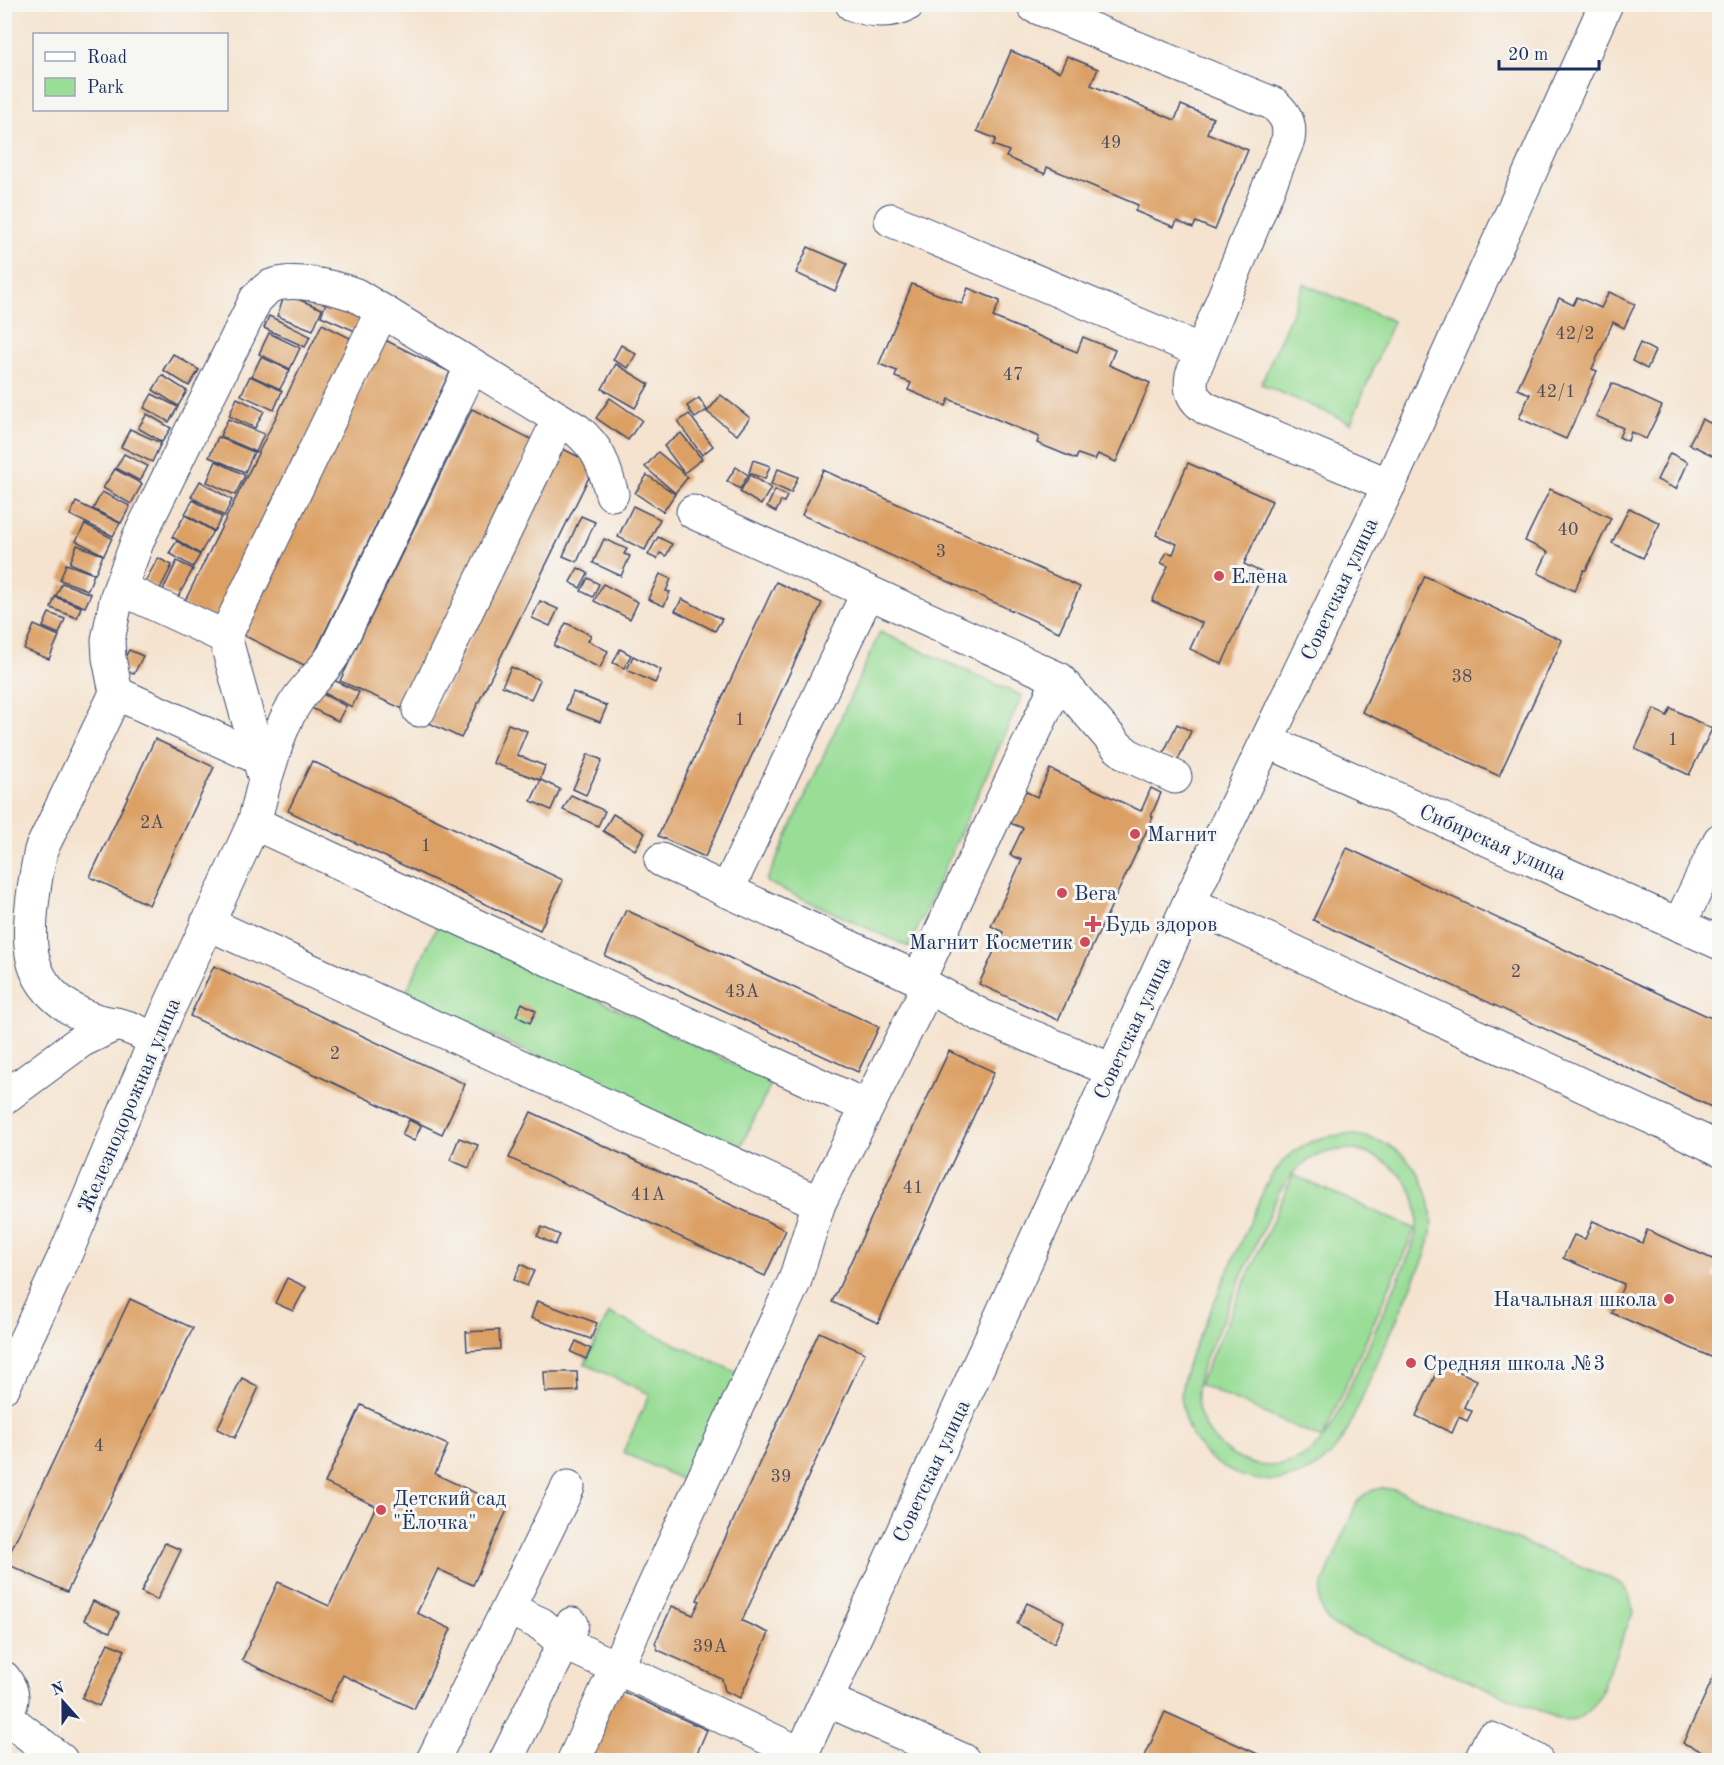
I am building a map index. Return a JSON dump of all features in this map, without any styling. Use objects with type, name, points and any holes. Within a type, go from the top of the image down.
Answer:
[{"type":"street","points":[[852,4],[875,10],[898,9],[908,4]]},
{"type":"street","name":"Советская улица","points":[[800,1757],[1189,903],[1225,800],[1267,741],[1389,485],[1606,4]]},
{"type":"street","points":[[1034,6],[1274,104],[1281,111],[1288,121],[1290,130],[1288,140],[1192,375],[1190,386],[1192,396],[1199,404],[1389,485]]},
{"type":"street","points":[[891,220],[1201,351]]},
{"type":"street","points":[[156,1040],[130,1028],[87,1017],[69,1008],[50,993],[32,958],[31,927],[35,877],[41,850],[116,693],[108,640],[120,588],[139,537],[256,299],[270,286],[293,282],[340,289],[356,295],[577,430],[597,451],[602,460],[612,494]]},
{"type":"street","points":[[262,769],[225,637],[382,311]]},
{"type":"street","name":"Железнодорожная улица","points":[[4,1386],[66,1253],[207,923],[254,823],[262,769],[296,702],[327,666],[334,654],[472,366]]},
{"type":"street","points":[[419,710],[559,419]]},
{"type":"street","points":[[693,512],[1059,679],[1118,747],[1128,755],[1175,777]]},
{"type":"street","points":[[120,588],[225,637]]},
{"type":"street","points":[[727,891],[868,592]]},
{"type":"street","points":[[574,1761],[795,1280],[819,1203],[867,1107],[1059,679]]},
{"type":"street","points":[[116,693],[262,769]]},
{"type":"street","name":"Сибирская улица","points":[[1267,741],[1719,943]]},
{"type":"street","points":[[254,823],[867,1107]]},
{"type":"street","points":[[1679,925],[1719,840]]},
{"type":"street","points":[[661,860],[923,983],[982,1016],[1112,1070]]},
{"type":"street","points":[[1189,903],[1719,1149]]},
{"type":"street","points":[[207,923],[819,1203]]},
{"type":"street","points":[[4,1098],[81,1041],[116,1024]]},
{"type":"street","points":[[433,1761],[568,1487]]},
{"type":"street","points":[[509,1609],[541,1624],[568,1633],[617,1666],[800,1757]]},
{"type":"street","points":[[506,1761],[568,1633]]},
{"type":"street","points":[[4,1678],[10,1687],[13,1702],[5,1717],[61,1761]]},
{"type":"street","points":[[827,1700],[913,1751],[963,1761]]},
{"type":"street","points":[[1481,1761],[1491,1739],[1536,1761]]},
{"type":"green space","points":[[1304,284],[1393,321],[1351,423],[1261,384]]},
{"type":"green space","points":[[880,632],[1022,696],[909,947],[766,882]]},
{"type":"green space","points":[[438,924],[772,1082],[738,1152],[405,994]]},
{"type":"green space","points":[[1350,1134],[1376,1140],[1390,1146],[1410,1162],[1428,1195],[1432,1220],[1430,1239],[1425,1256],[1348,1429],[1337,1447],[1323,1462],[1302,1475],[1279,1480],[1256,1479],[1234,1473],[1214,1461],[1198,1444],[1186,1424],[1181,1399],[1184,1379],[1189,1359],[1266,1185],[1282,1163],[1300,1147],[1335,1135]],"holes":[[[1349,1149],[1365,1153],[1391,1167],[1402,1176],[1410,1188],[1417,1216],[1416,1233],[1411,1251],[1334,1422],[1324,1438],[1306,1455],[1283,1464],[1266,1466],[1249,1463],[1220,1446],[1209,1433],[1201,1417],[1197,1391],[1203,1364],[1279,1192],[1286,1182],[1300,1166],[1326,1152]]]},
{"type":"green space","points":[[1293,1175],[1415,1229],[1322,1439],[1199,1384]]},
{"type":"green space","points":[[609,1313],[740,1374],[689,1483],[623,1452],[650,1394],[585,1364]]},
{"type":"green space","points":[[1382,1488],[1396,1490],[1614,1580],[1623,1586],[1629,1594],[1633,1612],[1597,1700],[1590,1710],[1577,1718],[1560,1719],[1329,1622],[1320,1602],[1323,1584],[1356,1504],[1367,1493]]},
{"type":"building","points":[[1011,51],[1060,72],[1067,56],[1098,69],[1091,85],[1175,120],[1181,105],[1213,118],[1207,133],[1248,150],[1215,230],[1196,222],[1193,228],[1177,221],[1174,227],[1135,211],[1138,205],[1047,167],[1045,174],[1006,157],[1009,151],[993,145],[996,139],[977,131]]},
{"type":"building","points":[[808,247],[847,264],[835,291],[796,273]]},
{"type":"building","points":[[912,284],[962,304],[968,288],[1000,301],[993,317],[1077,352],[1083,337],[1115,350],[1109,365],[1150,383],[1116,462],[1098,454],[1095,460],[1078,454],[1076,459],[1037,443],[1039,437],[949,399],[946,406],[908,390],[911,383],[895,377],[897,371],[879,364]]},
{"type":"building","points":[[1609,292],[1635,304],[1624,328],[1613,322],[1592,369],[1597,371],[1566,439],[1519,418],[1530,394],[1517,389],[1559,298],[1573,305],[1577,297],[1601,308]]},
{"type":"building","points":[[285,294],[322,309],[313,330],[277,316]]},
{"type":"building","points":[[327,300],[362,315],[355,331],[321,316]]},
{"type":"building","points":[[269,316],[310,336],[305,347],[264,328]]},
{"type":"building","points":[[322,324],[354,340],[218,623],[183,605]]},
{"type":"building","points":[[269,333],[300,348],[290,369],[259,354]]},
{"type":"building","points":[[385,340],[450,372],[308,667],[243,635]]},
{"type":"building","points":[[1640,343],[1655,351],[1647,369],[1632,361]]},
{"type":"building","points":[[621,345],[636,354],[628,368],[613,360]]},
{"type":"building","points":[[173,354],[199,370],[189,386],[163,370]]},
{"type":"building","points":[[261,357],[290,370],[280,389],[252,376]]},
{"type":"building","points":[[616,364],[649,384],[635,408],[602,389]]},
{"type":"building","points":[[162,375],[187,391],[178,406],[153,390]]},
{"type":"building","points":[[250,376],[282,391],[274,410],[241,395]]},
{"type":"building","points":[[1612,383],[1662,406],[1646,439],[1631,432],[1628,441],[1619,437],[1623,428],[1596,416]]},
{"type":"building","points":[[152,394],[178,407],[169,422],[144,408]]},
{"type":"building","points":[[721,395],[750,418],[737,435],[707,412]]},
{"type":"building","points":[[237,398],[264,411],[255,428],[229,416]]},
{"type":"building","points":[[610,398],[642,420],[628,440],[596,418]]},
{"type":"building","points":[[699,398],[707,410],[695,418],[687,406]]},
{"type":"building","points":[[472,409],[533,440],[403,709],[340,681]]},
{"type":"building","points":[[147,414],[171,428],[162,442],[138,428]]},
{"type":"building","points":[[689,414],[713,446],[702,455],[678,422]]},
{"type":"building","points":[[228,419],[264,434],[256,452],[220,436]]},
{"type":"building","points":[[1702,419],[1720,428],[1720,459],[1689,444]]},
{"type":"building","points":[[130,429],[161,443],[152,462],[121,447]]},
{"type":"building","points":[[681,433],[702,459],[684,473],[664,446]]},
{"type":"building","points":[[218,437],[254,452],[245,472],[209,457]]},
{"type":"building","points":[[563,449],[595,465],[461,738],[429,723]]},
{"type":"building","points":[[658,452],[688,477],[675,493],[645,467]]},
{"type":"building","points":[[1670,453],[1688,462],[1676,489],[1657,480]]},
{"type":"building","points":[[124,454],[148,466],[140,481],[116,468]]},
{"type":"building","points":[[753,460],[770,466],[765,479],[749,473]]},
{"type":"building","points":[[216,461],[245,475],[235,495],[207,482]]},
{"type":"building","points":[[1188,463],[1272,501],[1244,564],[1263,573],[1222,664],[1190,649],[1202,623],[1152,601],[1168,566],[1161,563],[1167,552],[1173,554],[1177,544],[1156,535]]},
{"type":"building","points":[[736,467],[748,475],[740,489],[727,481]]},
{"type":"building","points":[[115,469],[142,484],[131,504],[103,488]]},
{"type":"building","points":[[778,469],[798,477],[791,493],[771,484]]},
{"type":"building","points":[[823,470],[1080,587],[1059,632],[802,515]]},
{"type":"building","points":[[647,475],[675,494],[663,512],[635,493]]},
{"type":"building","points":[[750,475],[771,488],[761,505],[740,492]]},
{"type":"building","points":[[200,481],[232,500],[224,516],[191,497]]},
{"type":"building","points":[[1550,489],[1611,518],[1574,591],[1538,573],[1548,552],[1525,541]]},
{"type":"building","points":[[775,490],[787,496],[784,502],[781,501],[776,512],[767,507]]},
{"type":"building","points":[[102,492],[130,506],[121,523],[93,509]]},
{"type":"building","points":[[193,500],[222,517],[214,531],[185,514]]},
{"type":"building","points":[[76,502],[120,523],[113,536],[70,515]]},
{"type":"building","points":[[633,506],[660,519],[645,550],[618,537]]},
{"type":"building","points":[[1629,508],[1660,523],[1643,558],[1612,543]]},
{"type":"building","points":[[185,515],[213,531],[200,554],[172,537]]},
{"type":"building","points":[[581,516],[595,522],[577,562],[563,556]]},
{"type":"building","points":[[85,524],[112,538],[104,555],[76,541]]},
{"type":"building","points":[[658,537],[672,544],[666,556],[660,553],[657,559],[648,555]]},
{"type":"building","points":[[604,539],[627,549],[624,554],[630,556],[621,576],[593,563]]},
{"type":"building","points":[[177,541],[200,555],[193,567],[169,553]]},
{"type":"building","points":[[77,545],[103,555],[95,574],[70,563]]},
{"type":"building","points":[[158,558],[172,565],[160,589],[145,582]]},
{"type":"building","points":[[177,561],[193,569],[178,597],[163,590]]},
{"type":"building","points":[[66,564],[94,574],[88,590],[60,580]]},
{"type":"building","points":[[578,568],[588,573],[580,588],[570,582]]},
{"type":"building","points":[[660,574],[671,579],[666,591],[670,592],[664,606],[648,599]]},
{"type":"building","points":[[1425,576],[1562,640],[1499,776],[1362,712]]},
{"type":"building","points":[[588,578],[599,584],[593,597],[581,591]]},
{"type":"building","points":[[776,582],[822,603],[705,857],[658,836]]},
{"type":"building","points":[[62,583],[91,594],[85,607],[56,596]]},
{"type":"building","points":[[603,584],[638,602],[630,619],[594,601]]},
{"type":"building","points":[[55,597],[81,607],[77,618],[51,608]]},
{"type":"building","points":[[682,599],[722,619],[715,631],[675,611]]},
{"type":"building","points":[[540,601],[558,609],[550,626],[532,618]]},
{"type":"building","points":[[49,613],[65,619],[59,634],[43,627]]},
{"type":"building","points":[[566,623],[591,635],[588,641],[608,651],[600,668],[554,646]]},
{"type":"building","points":[[34,625],[59,636],[49,659],[24,649]]},
{"type":"building","points":[[620,649],[631,655],[624,668],[613,663]]},
{"type":"building","points":[[129,650],[143,656],[134,674],[120,667]]},
{"type":"building","points":[[633,656],[661,670],[655,683],[627,670]]},
{"type":"building","points":[[511,667],[540,680],[531,699],[502,686]]},
{"type":"building","points":[[327,677],[359,692],[352,707],[320,691]]},
{"type":"building","points":[[319,692],[346,706],[338,721],[311,708]]},
{"type":"building","points":[[573,692],[607,706],[600,722],[566,709]]},
{"type":"building","points":[[1671,708],[1712,729],[1689,775],[1635,749],[1654,709],[1667,716]]},
{"type":"building","points":[[508,724],[527,731],[517,755],[545,766],[540,780],[493,763]]},
{"type":"building","points":[[1177,724],[1191,731],[1178,760],[1163,754]]},
{"type":"building","points":[[155,739],[214,767],[149,905],[90,877]]},
{"type":"building","points":[[588,754],[602,760],[586,795],[573,789]]},
{"type":"building","points":[[312,761],[563,880],[540,930],[288,811]]},
{"type":"building","name":"Вега","points":[[1050,769],[1141,811],[1151,788],[1161,793],[1151,816],[1153,817],[1058,1020],[979,984],[1003,932],[991,926],[1022,860],[1010,855],[1023,828],[1010,823],[1025,791],[1037,797]]},
{"type":"building","points":[[541,780],[560,789],[551,810],[531,801]]},
{"type":"building","points":[[571,795],[605,811],[598,826],[563,810]]},
{"type":"building","points":[[613,814],[645,833],[635,850],[603,831]]},
{"type":"building","points":[[1347,848],[1720,1022],[1720,1111],[1313,920]]},
{"type":"building","points":[[626,910],[879,1027],[858,1072],[605,956]]},
{"type":"building","points":[[214,966],[465,1084],[442,1134],[190,1016]]},
{"type":"building","points":[[522,1003],[536,1011],[530,1023],[516,1016]]},
{"type":"building","points":[[949,1051],[994,1072],[878,1323],[832,1302]]},
{"type":"building","points":[[531,1112],[786,1230],[765,1276],[509,1158]]},
{"type":"building","points":[[409,1120],[421,1126],[414,1141],[402,1135]]},
{"type":"building","points":[[459,1138],[478,1145],[469,1168],[450,1160]]},
{"type":"building","name":"Начальная школа","points":[[1593,1221],[1642,1243],[1647,1230],[1719,1262],[1713,1277],[1720,1280],[1720,1361],[1612,1313],[1624,1284],[1563,1258],[1574,1235],[1585,1239]]},
{"type":"building","points":[[542,1227],[560,1235],[555,1245],[537,1236]]},
{"type":"building","points":[[521,1264],[534,1271],[527,1286],[514,1280]]},
{"type":"building","points":[[287,1278],[306,1287],[293,1311],[275,1303]]},
{"type":"building","points":[[130,1299],[193,1328],[67,1592],[5,1563]]},
{"type":"building","points":[[537,1301],[597,1323],[591,1339],[531,1318]]},
{"type":"building","points":[[499,1330],[500,1349],[467,1351],[466,1332]]},
{"type":"building","points":[[819,1332],[865,1353],[742,1621],[769,1633],[740,1698],[725,1691],[722,1679],[658,1650],[655,1643],[672,1606],[693,1615],[700,1601],[697,1600]]},
{"type":"building","points":[[576,1341],[591,1349],[586,1359],[571,1352]]},
{"type":"building","points":[[1441,1363],[1477,1380],[1464,1407],[1472,1411],[1467,1421],[1459,1417],[1452,1433],[1416,1416]]},
{"type":"building","points":[[544,1372],[577,1372],[578,1391],[545,1392]]},
{"type":"building","points":[[242,1378],[259,1387],[235,1438],[217,1429]]},
{"type":"building","points":[[361,1405],[448,1445],[435,1474],[508,1508],[473,1585],[438,1569],[417,1613],[451,1629],[414,1709],[343,1675],[330,1702],[242,1660],[278,1582],[329,1606],[376,1506],[325,1483]]},
{"type":"building","points":[[165,1543],[181,1550],[157,1600],[141,1592]]},
{"type":"building","points":[[93,1601],[119,1613],[110,1632],[84,1620]]},
{"type":"building","points":[[1027,1603],[1064,1621],[1054,1643],[1017,1624]]},
{"type":"building","points":[[108,1643],[125,1650],[99,1706],[82,1698]]},
{"type":"building","points":[[1720,1663],[1720,1759],[1683,1743]]},
{"type":"building","points":[[617,1689],[707,1730],[694,1760],[612,1760],[589,1750]]},
{"type":"building","points":[[1165,1712],[1271,1760],[1149,1760],[1144,1758]]},
{"type":"place","name":"Елена","points":[[1219,576]]},
{"type":"place","name":"Магнит","points":[[1135,834]]},
{"type":"place","name":"Вега","points":[[1062,893]]},
{"type":"place","name":"Будь здоров","points":[[1093,924]]},
{"type":"place","name":"Магнит Косметик","points":[[1085,942]]},
{"type":"place","name":"Начальная школа","points":[[1669,1299]]},
{"type":"place","name":"Средняя школа №3","points":[[1411,1363]]},
{"type":"place","name":"Детский сад \"Ёлочка\"","points":[[381,1510]]}]
